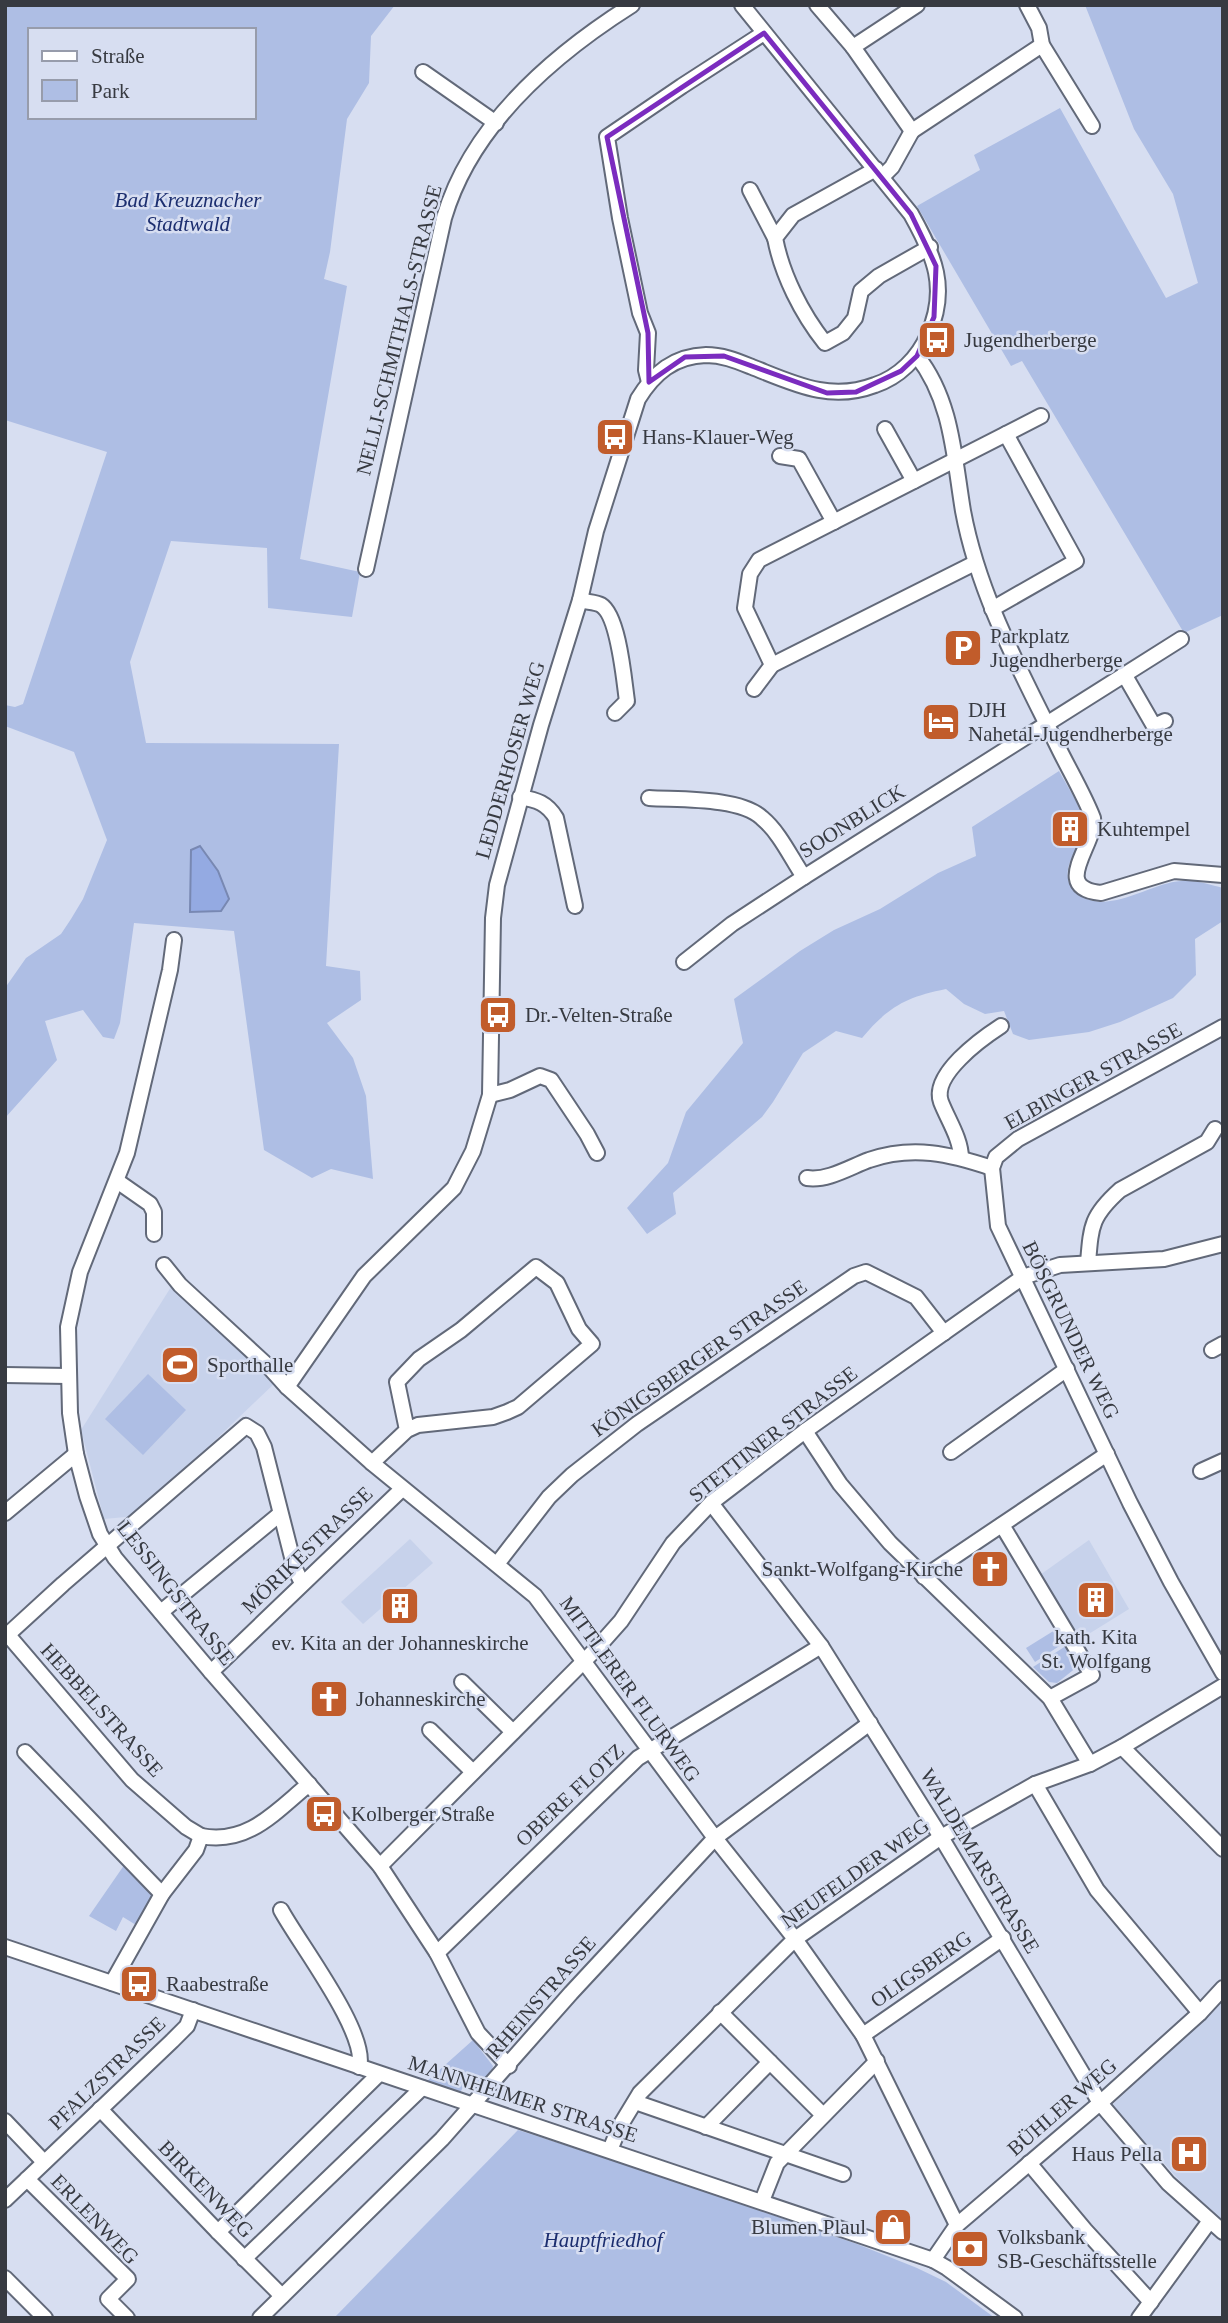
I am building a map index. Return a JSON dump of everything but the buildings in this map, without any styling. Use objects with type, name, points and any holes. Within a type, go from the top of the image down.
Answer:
[{"type":"street","name":"NELLI-SCHMITHALS-STRASSE","points":[[366,569],[448,205],[464,168],[496,123],[531,83],[581,39],[632,5]]},
{"type":"street","points":[[817,5],[853,47],[912,131]]},
{"type":"street","points":[[853,47],[917,5]]},
{"type":"street","points":[[1027,5],[1039,28],[1042,45],[1092,126]]},
{"type":"street","points":[[745,6],[911,214],[930,247],[936,266],[937,297],[934,317],[917,356],[928,369],[942,399],[975,563],[992,609],[1093,818],[1093,831],[1076,866],[1077,878],[1081,885],[1101,893],[1174,871],[1223,875]]},
{"type":"street","points":[[649,382],[646,370],[648,334],[640,313],[631,272],[607,137],[764,33]]},
{"type":"street","points":[[775,238],[793,215],[892,167],[912,131],[1042,45]]},
{"type":"street","points":[[423,72],[496,123]]},
{"type":"street","points":[[750,190],[775,238],[779,260],[813,328],[825,343],[843,333],[855,318],[861,291],[879,276],[930,247]]},
{"type":"street","name":"LEDDERHOSER WEG","points":[[287,1387],[365,1276],[454,1188],[473,1151],[490,1095],[493,918],[497,885],[520,797],[580,600],[596,531],[638,399],[649,382],[668,365],[685,358],[724,356],[788,382],[827,393],[856,392],[884,382],[917,356]]},
{"type":"street","points":[[772,665],[744,608],[750,574],[759,561],[1041,416]]},
{"type":"street","points":[[885,429],[914,481]]},
{"type":"street","points":[[992,609],[1076,561],[1006,434]]},
{"type":"street","points":[[780,456],[800,458],[834,522]]},
{"type":"street","points":[[754,689],[772,665],[975,563]]},
{"type":"street","points":[[580,600],[601,605],[609,613],[622,660],[626,701],[615,713]]},
{"type":"street","name":"SOONBLICK","points":[[684,962],[733,924],[804,877],[1181,639]]},
{"type":"street","points":[[1124,674],[1154,726],[1165,721]]},
{"type":"street","points":[[520,797],[543,803],[556,818],[575,906]]},
{"type":"street","points":[[649,798],[739,806],[756,812],[773,831],[804,877]]},
{"type":"street","name":"LESSINGSTRASSE","points":[[174,940],[170,970],[127,1153],[80,1272],[68,1327],[68,1376],[76,1454],[91,1509],[107,1547],[211,1672],[380,1866],[437,1952],[478,2033],[509,2066]]},
{"type":"street","points":[[961,1158],[960,1146],[940,1098],[940,1089],[947,1075],[972,1047],[1001,1026]]},
{"type":"street","name":"ELBINGER STRASSE","points":[[992,1168],[996,1157],[1018,1139],[1223,1027]]},
{"type":"street","points":[[490,1095],[510,1090],[540,1076],[551,1080],[597,1153]]},
{"type":"street","points":[[1087,1262],[1091,1228],[1099,1211],[1110,1199],[1120,1190],[1208,1142],[1215,1129]]},
{"type":"street","points":[[807,1178],[821,1178],[872,1159],[909,1151],[940,1153],[992,1168]]},
{"type":"street","name":"BÖSGRUNDER WEG","points":[[992,1168],[998,1226],[1165,1571],[1223,1673]]},
{"type":"street","points":[[117,1181],[150,1204],[154,1212],[154,1234]]},
{"type":"street","name":"STETTINER STRASSE","points":[[584,1661],[621,1621],[673,1543],[711,1503],[805,1431],[1023,1277],[1060,1265],[1164,1259],[1223,1244]]},
{"type":"street","name":"MITTLERER FLURWEG","points":[[164,1265],[180,1285],[287,1387],[402,1489],[535,1597],[649,1752],[795,1939],[863,2035],[957,2225]]},
{"type":"street","points":[[372,1463],[407,1430],[418,1425],[493,1417],[518,1407],[592,1344],[579,1329],[557,1283],[536,1267],[461,1330],[419,1359],[397,1382],[407,1430]]},
{"type":"street","name":"KÖNIGSBERGER STRASSE","points":[[497,1564],[550,1497],[572,1475],[637,1424],[854,1276],[866,1272],[916,1297],[944,1333]]},
{"type":"street","points":[[951,1452],[1067,1369]]},
{"type":"street","points":[[5,1375],[68,1376]]},
{"type":"street","points":[[6,1636],[62,1584],[246,1426],[260,1438],[295,1569],[302,1583]]},
{"type":"street","points":[[805,1431],[840,1484],[890,1544],[1050,1698],[1090,1764]]},
{"type":"street","points":[[5,1513],[76,1454]]},
{"type":"street","points":[[924,1577],[1107,1454]]},
{"type":"street","points":[[1201,1471],[1223,1461]]},
{"type":"street","name":"MÖRIKESTRASSE","points":[[211,1672],[402,1489]]},
{"type":"street","name":"WALDEMARSTRASSE","points":[[711,1503],[821,1646],[1003,1938],[1100,2103],[1168,2183],[1223,2232]]},
{"type":"street","points":[[161,1612],[280,1514]]},
{"type":"street","points":[[1002,1525],[1092,1675],[1050,1698]]},
{"type":"street","name":"HEBBELSTRASSE","points":[[6,1636],[132,1780],[186,1827],[201,1836]]},
{"type":"street","name":"OBERE FLOTZ","points":[[437,1952],[638,1758],[821,1646]]},
{"type":"street","points":[[380,1866],[584,1661]]},
{"type":"street","points":[[462,1682],[513,1732]]},
{"type":"street","name":"NEUFELDER WEG","points":[[610,2150],[620,2126],[640,2093],[795,1939],[941,1837],[1035,1784],[1090,1764],[1122,1747],[1223,1686]]},
{"type":"street","name":"RHEINSTRASSE","points":[[260,2318],[442,2140],[571,1993],[715,1838],[870,1723]]},
{"type":"street","points":[[430,1730],[473,1772]]},
{"type":"street","points":[[1122,1747],[1223,1849]]},
{"type":"street","points":[[25,1752],[162,1894]]},
{"type":"street","points":[[112,1983],[162,1894],[196,1850],[201,1836],[215,1839],[235,1837],[251,1831],[309,1784]]},
{"type":"street","points":[[1035,1784],[1097,1890],[1200,2013]]},
{"type":"street","points":[[281,1910],[344,2011],[361,2053],[359,2067]]},
{"type":"street","name":"OLIGSBERG","points":[[863,2035],[1003,1938]]},
{"type":"street","name":"MANNHEIMER STRASSE","points":[[5,1947],[933,2260],[1015,2318]]},
{"type":"street","name":"BÜHLER WEG","points":[[933,2260],[957,2225],[1100,2103],[1200,2013],[1223,1988]]},
{"type":"street","name":"PFALZSTRASSE","points":[[5,2200],[187,2026],[193,2010]]},
{"type":"street","points":[[720,2012],[823,2115]]},
{"type":"street","points":[[762,2201],[777,2163],[877,2061]]},
{"type":"street","points":[[706,2127],[770,2062]]},
{"type":"street","points":[[218,2232],[379,2074]]},
{"type":"street","points":[[244,2259],[422,2088]]},
{"type":"street","points":[[635,2102],[843,2174]]},
{"type":"street","name":"BIRKENWEG","points":[[100,2109],[282,2296]]},
{"type":"street","name":"PFALZSTRASSE","points":[[5,2121],[44,2162]]},
{"type":"street","points":[[1029,2163],[1085,2230],[1151,2302]]},
{"type":"street","name":"ERLENWEG","points":[[27,2179],[128,2279],[108,2299],[127,2318]]},
{"type":"street","points":[[1139,2318],[1209,2222]]},
{"type":"street","points":[[5,2278],[45,2318]]},
{"type":"highlighted area","points":[[764,33],[911,214],[936,266],[934,317],[917,356],[901,371],[856,392],[827,393],[724,356],[685,357],[649,382],[648,333],[607,137]]},
{"type":"shaded area","points":[[200,846],[218,871],[229,899],[221,911],[190,912],[191,850]]},
{"type":"shaded area","points":[[171,1287],[265,1367],[277,1381],[136,1516],[104,1519],[81,1430]]},
{"type":"shaded area","points":[[410,1539],[433,1563],[363,1624],[341,1602]]},
{"type":"shaded area","points":[[1089,1540],[1129,1609],[1079,1640],[1040,1575]]},
{"type":"shaded area","name":"Haus Pella","points":[[1223,2000],[1223,2225],[1214,2219],[1112,2105]]},
{"type":"green space","name":"Bad Kreuznacher Stadtwald","points":[[5,5],[395,5],[371,36],[369,83],[347,119],[324,279],[347,286],[300,559],[360,572],[352,617],[268,608],[267,548],[171,541],[130,662],[146,743],[339,744],[326,966],[360,971],[361,1000],[327,1023],[353,1058],[366,1096],[373,1179],[331,1169],[312,1178],[264,1150],[234,931],[134,923],[120,1023],[114,1039],[103,1037],[83,1010],[45,1021],[57,1060],[5,1118],[5,988],[26,958],[61,934],[83,899],[107,840],[74,752],[5,726],[5,705],[15,707],[23,704],[107,452],[5,420]]},
{"type":"green space","points":[[1085,5],[1223,5],[1223,615],[1184,633],[1022,361],[1011,366],[917,206],[980,170],[974,155],[1060,108],[1166,298],[1198,283],[1173,194],[1134,129]]},
{"type":"green space","points":[[1059,771],[1075,800],[1083,823],[1082,836],[1069,866],[1069,882],[1074,890],[1098,902],[1112,901],[1168,883],[1186,881],[1223,888],[1223,921],[1195,939],[1196,975],[1173,998],[1120,1022],[1089,1032],[1029,1040],[1013,1034],[1004,1011],[985,1014],[964,1004],[946,989],[899,1005],[880,1018],[862,1038],[836,1031],[803,1053],[762,1117],[673,1193],[676,1214],[647,1234],[627,1208],[668,1163],[686,1112],[743,1043],[734,999],[834,930],[880,909],[938,873],[976,856],[972,827]]},
{"type":"green space","points":[[148,1374],[186,1410],[143,1455],[105,1419]]},
{"type":"green space","points":[[1055,1630],[1064,1643],[1035,1662],[1026,1648]]},
{"type":"green space","points":[[1069,1644],[1078,1660],[1077,1667],[1057,1683],[1049,1682],[1033,1667]]},
{"type":"green space","points":[[127,1861],[155,1892],[136,1925],[123,1917],[116,1931],[89,1916]]},
{"type":"green space","points":[[473,2040],[493,2066],[471,2092],[463,2087],[460,2093],[426,2082]]},
{"type":"green space","name":"Hauptfriedhof","points":[[518,2130],[857,2244],[946,2282],[995,2318],[334,2318]]},
{"type":"place","name":"Jugendherberge","points":[[937,340]]},
{"type":"place","name":"Hans-Klauer-Weg","points":[[615,437]]},
{"type":"place","name":"Parkplatz Jugendherberge","points":[[963,648]]},
{"type":"place","name":"DJH Nahetal-Jugendherberge","points":[[941,722]]},
{"type":"place","name":"Kuhtempel","points":[[1070,829]]},
{"type":"place","name":"Dr.-Velten-Straße","points":[[498,1015]]},
{"type":"place","name":"Sporthalle","points":[[180,1365]]},
{"type":"place","name":"Sankt-Wolfgang-Kirche","points":[[990,1569]]},
{"type":"place","name":"kath. Kita St. Wolfgang","points":[[1096,1600]]},
{"type":"place","name":"ev. Kita an der Johanneskirche","points":[[400,1606]]},
{"type":"place","name":"Johanneskirche","points":[[329,1699]]},
{"type":"place","name":"Kolberger Straße","points":[[324,1814]]},
{"type":"place","name":"Raabestraße","points":[[139,1984]]},
{"type":"place","name":"Haus Pella","points":[[1189,2154]]},
{"type":"place","name":"Blumen Plaul","points":[[893,2227]]},
{"type":"place","name":"Volksbank SB-Geschäftsstelle","points":[[970,2249]]}]
